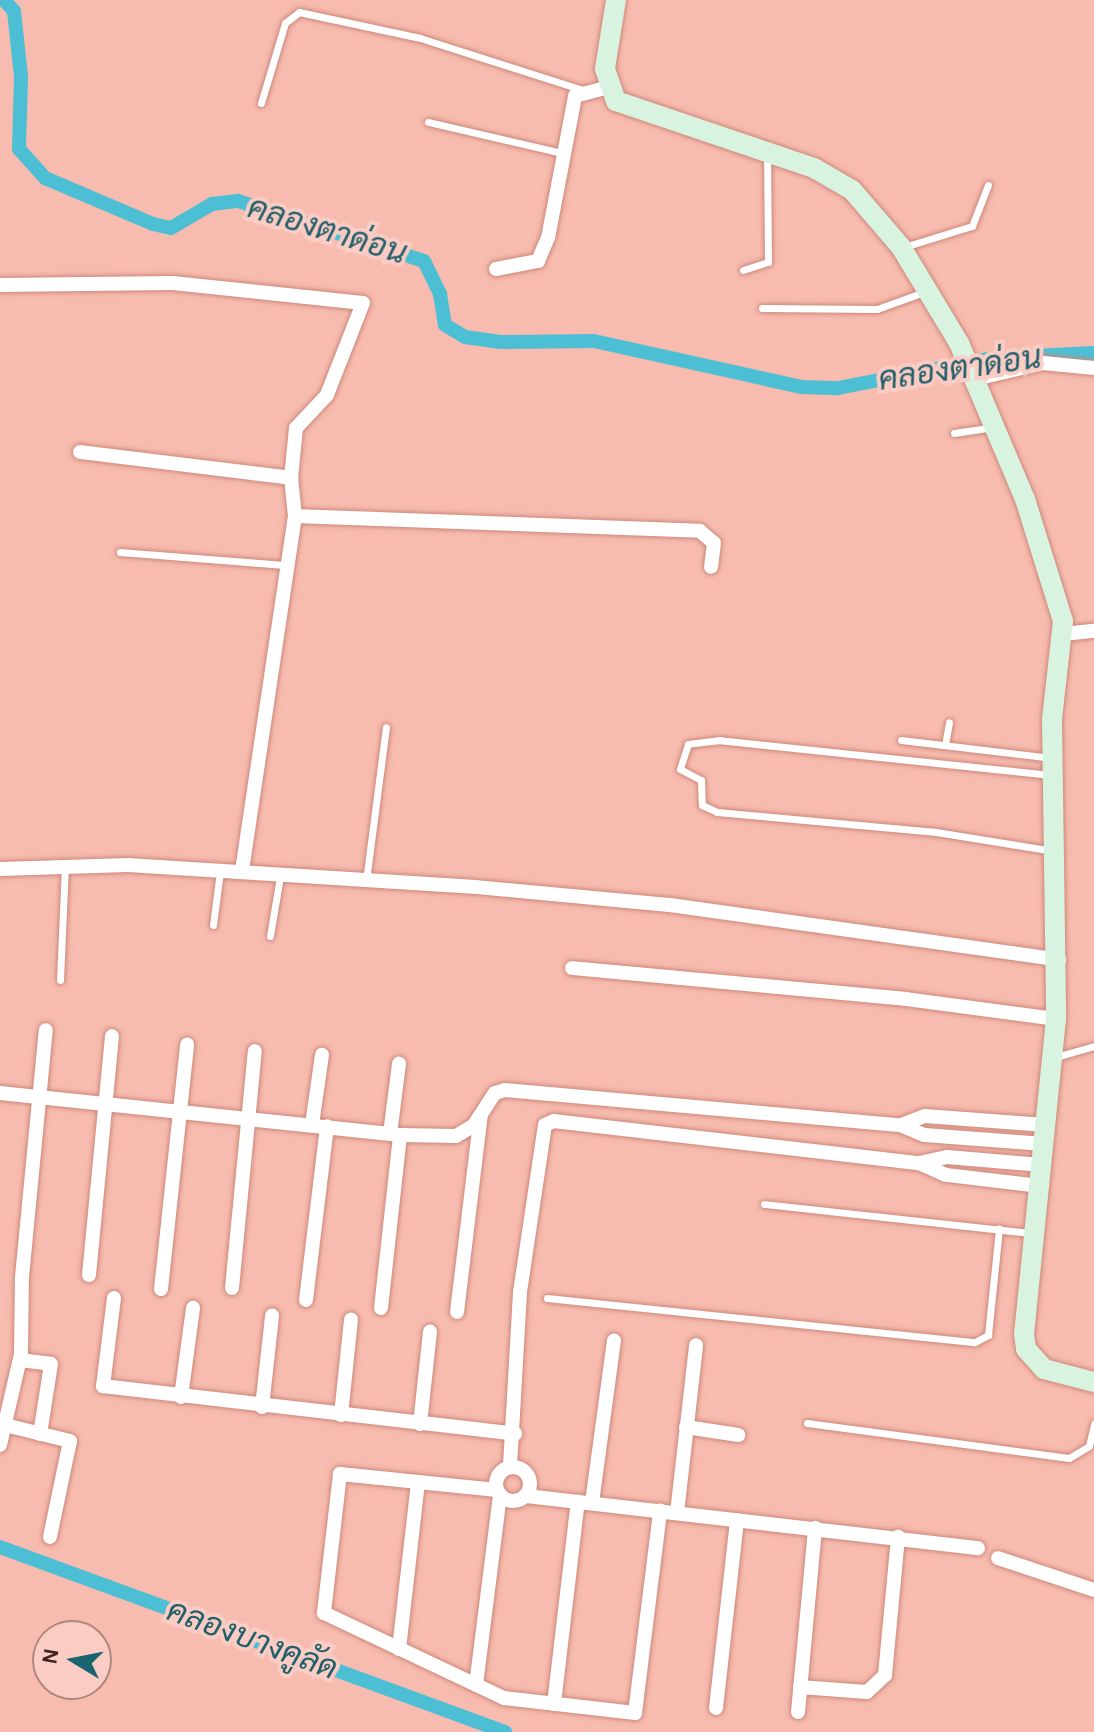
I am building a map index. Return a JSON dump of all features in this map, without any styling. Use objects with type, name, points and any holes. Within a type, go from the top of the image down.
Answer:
[{"type":"street","points":[[616,0],[605,69],[608,87],[628,109],[834,177],[870,208],[901,247],[959,343],[996,426],[1061,607],[1063,634],[1053,767],[1059,960],[1054,1057],[1026,1349],[1033,1361],[1057,1375],[1094,1382]]},
{"type":"street","points":[[496,269],[530,265],[543,253],[575,96],[583,90],[608,87]]},
{"type":"street","points":[[0,285],[173,283],[363,303],[327,395],[296,428],[291,478],[295,516],[242,871]]},
{"type":"street","points":[[973,375],[1043,363],[1094,368]]},
{"type":"street","points":[[80,452],[291,478]]},
{"type":"street","points":[[295,516],[700,531],[714,543],[711,567]]},
{"type":"street","points":[[1063,634],[1094,631]]},
{"type":"street","points":[[0,869],[65,865],[220,869],[670,905],[1059,960]]},
{"type":"street","points":[[572,968],[874,995],[1056,1019]]},
{"type":"street","points":[[0,1445],[20,1360],[22,1277],[46,1030]]},
{"type":"street","points":[[89,1275],[112,1036]]},
{"type":"street","points":[[161,1289],[187,1044]]},
{"type":"street","points":[[232,1288],[255,1051]]},
{"type":"street","points":[[306,1300],[320,1125],[322,1055]]},
{"type":"street","points":[[381,1308],[399,1064]]},
{"type":"street","points":[[0,1093],[395,1134],[456,1136],[481,1115],[495,1093],[505,1090],[901,1125],[924,1135],[1045,1134]]},
{"type":"street","points":[[457,1312],[481,1115]]},
{"type":"street","points":[[476,1685],[498,1493],[497,1477],[510,1466],[515,1434],[520,1292],[545,1125],[554,1121],[919,1163],[946,1175],[1041,1176]]},
{"type":"street","points":[[114,1298],[103,1386],[262,1407],[515,1434]]},
{"type":"street","points":[[181,1397],[193,1308]]},
{"type":"street","points":[[262,1407],[272,1316]]},
{"type":"street","points":[[341,1415],[351,1320]]},
{"type":"street","points":[[420,1424],[430,1332]]},
{"type":"street","points":[[554,1704],[614,1340]]},
{"type":"street","points":[[677,1513],[696,1345]]},
{"type":"street","points":[[20,1360],[51,1364],[40,1434]]},
{"type":"street","points":[[5,1425],[70,1441],[50,1537]]},
{"type":"street","points":[[686,1427],[738,1435]]},
{"type":"street","points":[[510,1466],[527,1472],[527,1496]]},
{"type":"street","points":[[660,1511],[635,1713],[504,1698],[324,1613],[340,1474],[498,1493],[510,1501],[527,1496],[898,1537],[978,1548]]},
{"type":"street","points":[[399,1649],[418,1482]]},
{"type":"street","points":[[716,1708],[737,1520]]},
{"type":"street","points":[[798,1712],[815,1528]]},
{"type":"street","points":[[800,1687],[867,1692],[885,1675],[898,1537]]},
{"type":"street","points":[[998,1558],[1094,1590]]},
{"type":"lane","points":[[261,103],[285,23],[292,15],[313,11],[522,67],[583,90]]},
{"type":"lane","points":[[428,122],[562,153]]},
{"type":"lane","points":[[743,270],[768,262],[767,153]]},
{"type":"lane","points":[[901,247],[972,226],[988,185]]},
{"type":"lane","points":[[762,308],[863,311],[929,291]]},
{"type":"lane","points":[[954,433],[996,426]]},
{"type":"lane","points":[[120,552],[287,565]]},
{"type":"lane","points":[[945,745],[949,722]]},
{"type":"lane","points":[[366,881],[386,727]]},
{"type":"lane","points":[[1053,767],[720,740],[688,744],[680,769],[701,780],[702,805],[717,812],[936,832],[1056,851]]},
{"type":"lane","points":[[901,740],[945,745],[1053,767]]},
{"type":"lane","points":[[60,980],[65,865]]},
{"type":"lane","points":[[213,925],[220,869]]},
{"type":"lane","points":[[270,936],[280,874]]},
{"type":"lane","points":[[1054,1057],[1094,1046]]},
{"type":"lane","points":[[764,1204],[1035,1233]]},
{"type":"lane","points":[[547,1298],[975,1342],[988,1335],[999,1229]]},
{"type":"lane","points":[[807,1423],[1069,1458],[1089,1446],[1094,1424]]},
{"type":"waterway","name":"คลองตาด่อน","points":[[4,0],[14,11],[21,77],[19,149],[45,178],[153,224],[171,228],[212,204],[238,201],[424,261],[440,294],[445,325],[465,337],[501,342],[594,341],[802,387],[838,388],[992,358],[1094,353]]},
{"type":"waterway","name":"คลองบางคูลัด","points":[[0,1547],[505,1732]]}]
